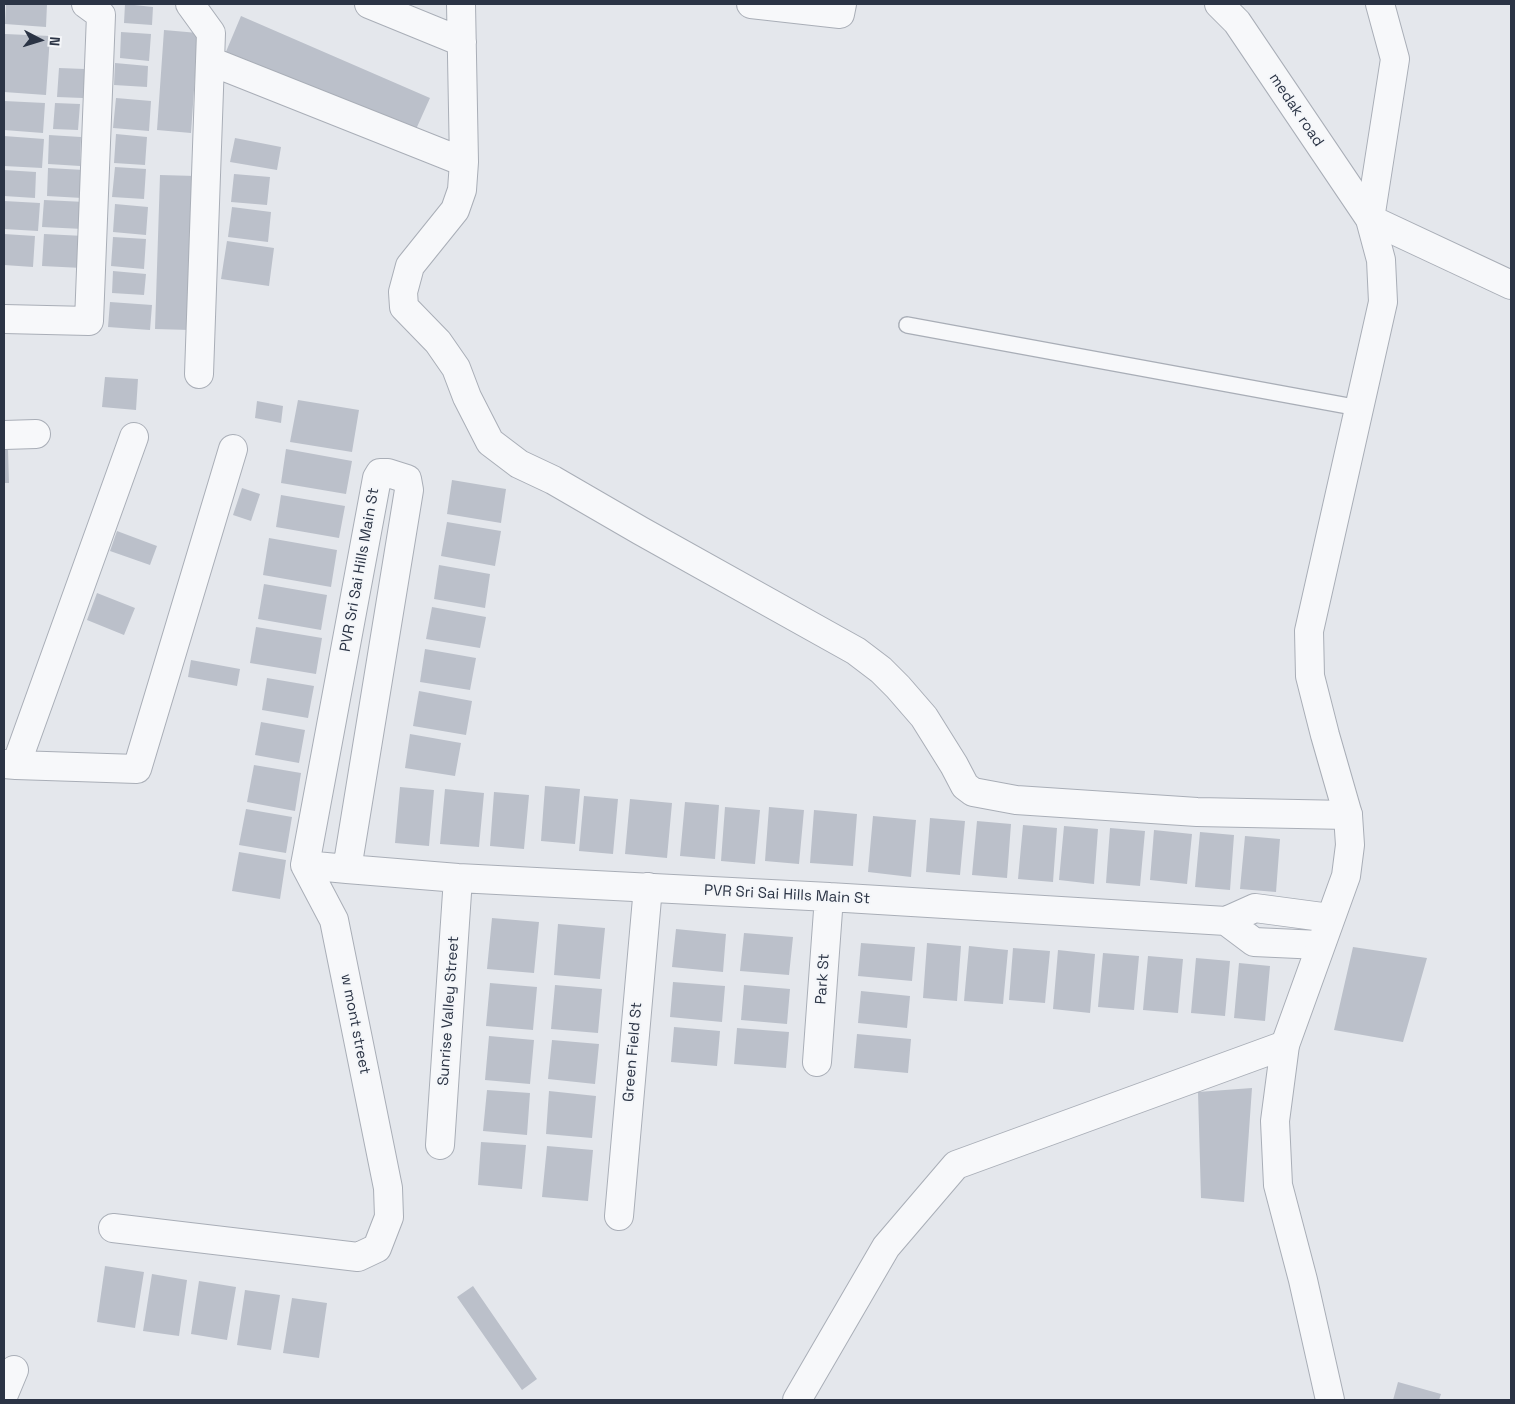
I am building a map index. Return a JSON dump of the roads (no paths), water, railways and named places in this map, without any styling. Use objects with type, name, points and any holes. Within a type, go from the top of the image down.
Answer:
[{"type":"street","points":[[4,319],[89,321],[101,15],[86,4]]},
{"type":"street","points":[[190,4],[211,33],[199,374]]},
{"type":"street","points":[[369,4],[462,42]]},
{"type":"street","points":[[461,4],[464,162],[462,190],[454,210],[410,266],[403,292],[404,308],[438,342],[456,368],[467,396],[490,442],[519,464],[553,480],[856,651],[881,670],[924,717],[965,786],[973,792],[1016,800],[1197,812],[1348,815]]},
{"type":"street","points":[[750,4],[840,14],[842,4]]},
{"type":"street","points":[[1330,1400],[1303,1280],[1278,1185],[1274,1121],[1285,1045],[1346,876],[1350,845],[1348,815],[1324,735],[1310,676],[1308,631],[1383,302],[1381,260],[1370,219],[1394,60],[1380,4]]},
{"type":"street","name":"medak road","points":[[1228,13],[1370,219]]},
{"type":"street","points":[[210,61],[464,162]]},
{"type":"street","points":[[1370,219],[1511,286]]},
{"type":"street","points":[[4,435],[36,434]]},
{"type":"street","points":[[134,437],[10,764],[137,769],[233,449]]},
{"type":"street","name":"PVR Sri Sai Hills Main St","points":[[347,869],[409,490],[407,479],[388,473],[380,474],[377,478],[306,865],[347,869],[458,878],[829,897],[1226,921],[1255,908],[1330,918]]},
{"type":"street","name":"w mont street","points":[[113,1228],[358,1257],[377,1248],[389,1216],[388,1188],[334,920],[306,865]]},
{"type":"street","name":"Sunrise Valley Street","points":[[440,1145],[458,878]]},
{"type":"street","name":"Green Field St","points":[[619,1216],[648,888]]},
{"type":"street","name":"Park St","points":[[817,1062],[829,897]]},
{"type":"street","points":[[1226,921],[1254,942],[1320,945]]},
{"type":"street","points":[[797,1400],[886,1248],[956,1165],[1285,1045]]},
{"type":"lane","points":[[907,325],[1359,408]]}]
